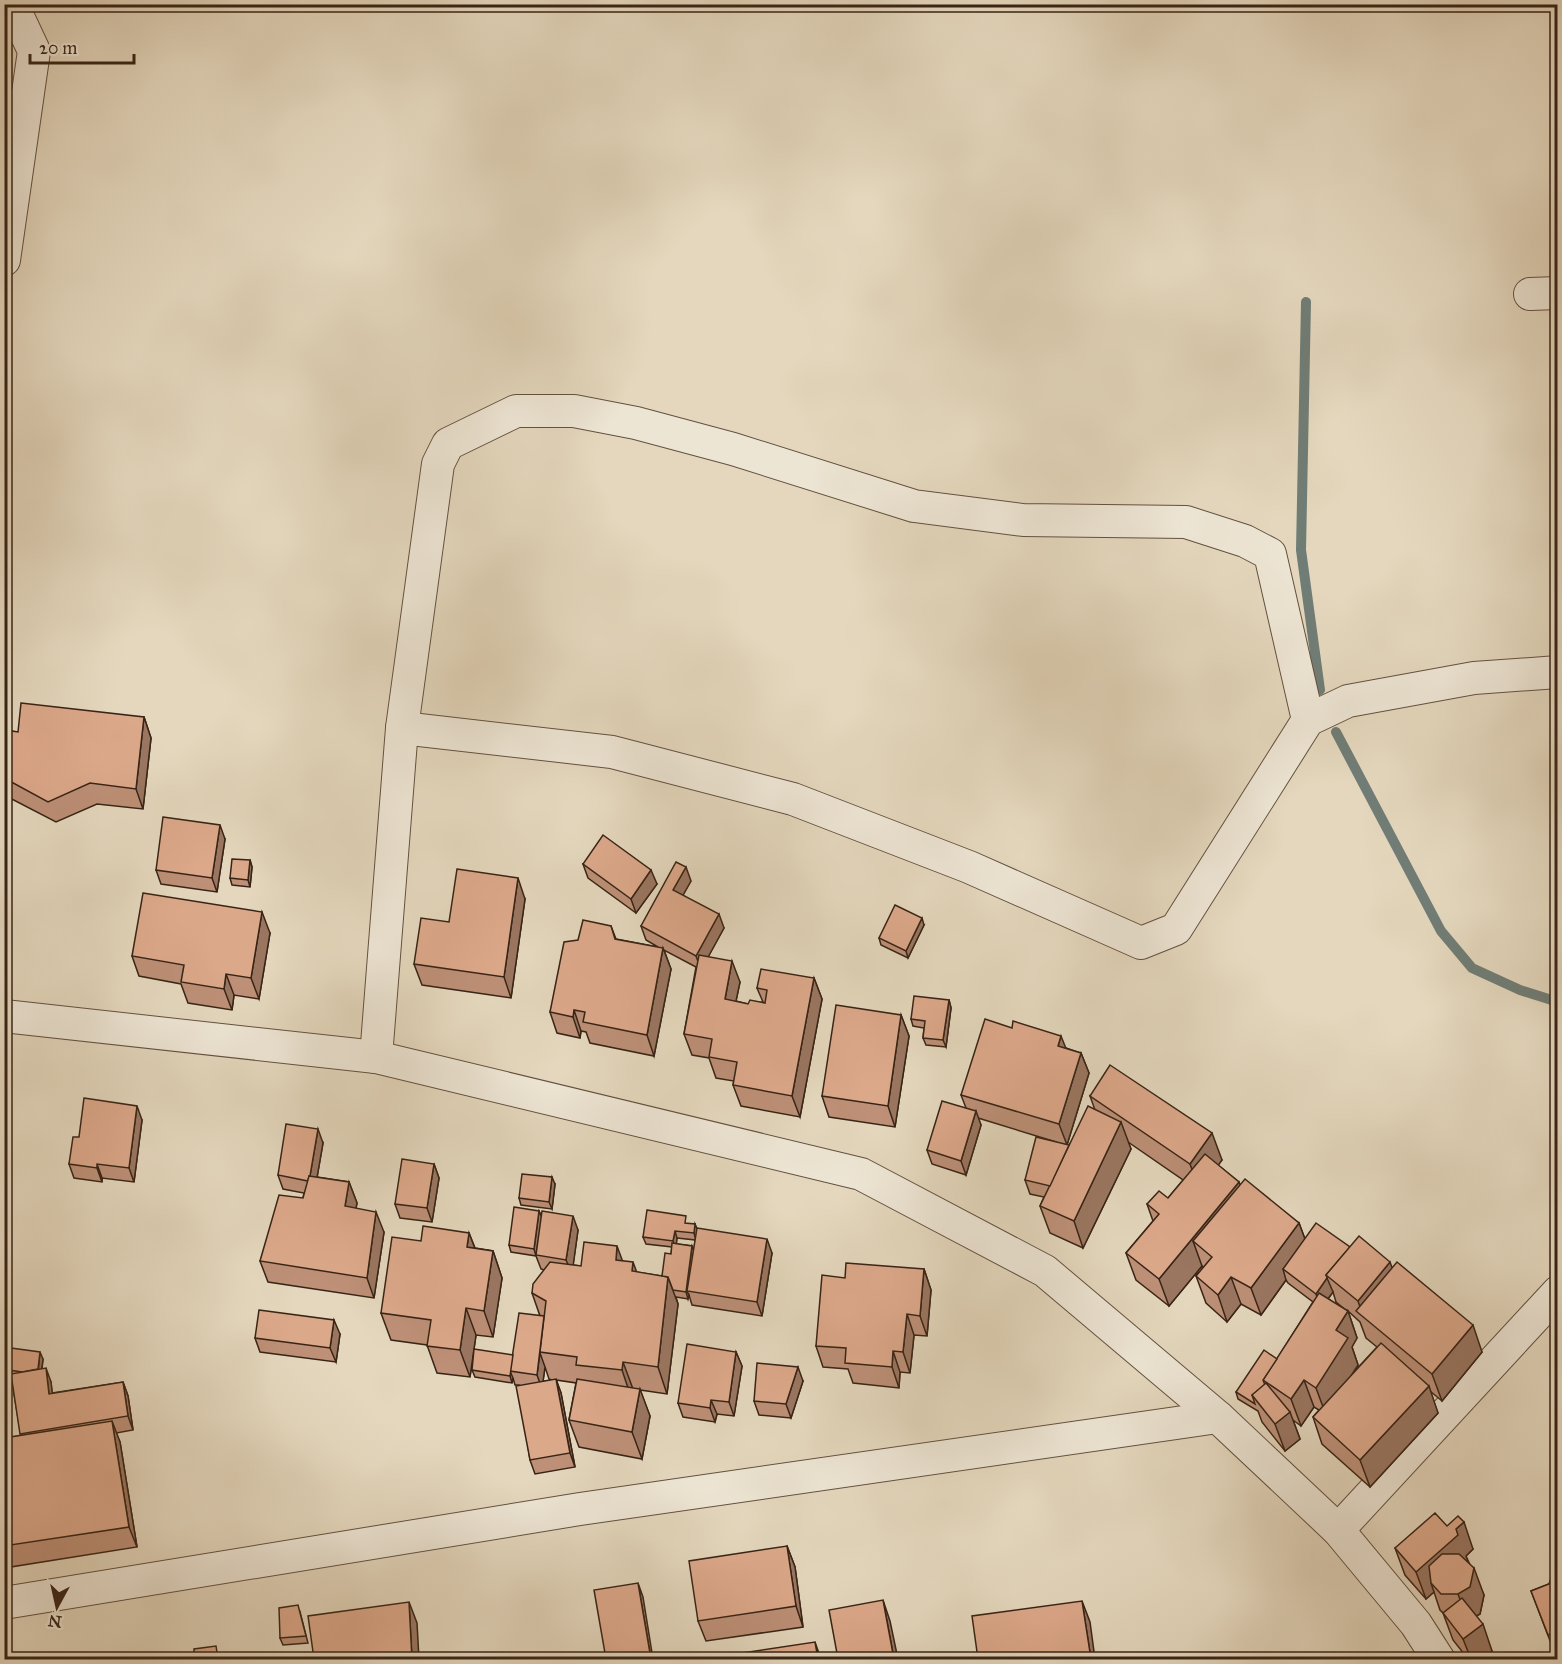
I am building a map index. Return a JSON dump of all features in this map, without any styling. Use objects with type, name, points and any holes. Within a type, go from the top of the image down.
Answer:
[{"type":"street","points":[[4,260],[34,51],[12,4]]},
{"type":"street","points":[[376,1057],[402,728],[438,464],[448,444],[516,411],[574,411],[636,423],[733,449],[914,506],[1023,520],[1186,522],[1245,541],[1270,555],[1308,720]]},
{"type":"street","points":[[402,728],[612,752],[793,800],[969,867],[1141,943],[1176,929],[1308,720],[1348,701],[1474,678],[1557,672]]},
{"type":"street","points":[[4,1016],[376,1057],[861,1174],[1046,1271],[1218,1417],[1338,1530],[1416,1624],[1439,1659]]},
{"type":"street","points":[[1338,1530],[1557,1292]]},
{"type":"street","points":[[4,1603],[580,1509],[1218,1417]]},
{"type":"building","points":[[21,703],[144,717],[136,789],[90,783],[48,802],[4,778],[4,730],[18,732]]},
{"type":"building","points":[[163,817],[220,825],[212,878],[156,870]]},
{"type":"building","points":[[603,835],[651,870],[631,899],[583,864]]},
{"type":"building","points":[[232,859],[250,860],[248,880],[230,878]]},
{"type":"building","points":[[676,862],[686,867],[673,890],[719,914],[696,956],[641,926]]},
{"type":"building","points":[[457,869],[518,878],[504,977],[414,964],[421,918],[449,922]]},
{"type":"building","points":[[143,893],[262,912],[251,978],[226,974],[224,989],[181,982],[184,965],[132,956]]},
{"type":"building","points":[[895,905],[922,918],[906,951],[879,938]]},
{"type":"building","points":[[583,920],[611,926],[615,939],[663,948],[647,1035],[583,1022],[585,1012],[574,1010],[573,1017],[550,1012],[564,942],[578,940]]},
{"type":"building","points":[[699,955],[732,961],[725,999],[748,1004],[750,1000],[765,1003],[767,990],[757,988],[761,969],[814,978],[792,1096],[733,1085],[737,1062],[709,1057],[712,1039],[684,1034]]},
{"type":"building","points":[[914,996],[949,1000],[943,1040],[923,1038],[925,1021],[911,1019]]},
{"type":"building","points":[[836,1005],[901,1015],[888,1106],[822,1096]]},
{"type":"building","points":[[985,1019],[1012,1028],[1013,1021],[1061,1036],[1058,1046],[1081,1053],[1059,1124],[961,1095]]},
{"type":"building","points":[[1110,1065],[1212,1133],[1190,1164],[1090,1096]]},
{"type":"building","points":[[84,1098],[137,1106],[129,1168],[97,1164],[97,1168],[69,1164],[73,1137],[79,1137]]},
{"type":"building","points":[[942,1101],[976,1111],[961,1161],[927,1150]]},
{"type":"building","points":[[1088,1106],[1121,1122],[1074,1221],[1040,1206]]},
{"type":"building","points":[[286,1124],[318,1129],[308,1181],[278,1175]]},
{"type":"building","points":[[1036,1137],[1069,1145],[1050,1186],[1025,1180]]},
{"type":"building","points":[[1205,1154],[1239,1182],[1159,1279],[1126,1253],[1159,1214],[1147,1204],[1159,1191],[1168,1198]]},
{"type":"building","points":[[402,1159],[434,1164],[427,1208],[395,1204]]},
{"type":"building","points":[[522,1174],[552,1177],[549,1202],[519,1198]]},
{"type":"building","points":[[309,1176],[349,1182],[345,1206],[376,1212],[367,1278],[260,1261],[279,1195],[303,1198]]},
{"type":"building","points":[[1245,1179],[1299,1223],[1251,1288],[1231,1277],[1218,1295],[1196,1276],[1212,1257],[1193,1241]]},
{"type":"building","points":[[514,1207],[539,1211],[534,1249],[509,1245]]},
{"type":"building","points":[[647,1210],[686,1216],[685,1223],[695,1224],[694,1233],[675,1231],[673,1241],[643,1237]]},
{"type":"building","points":[[542,1211],[573,1216],[566,1260],[536,1255]]},
{"type":"building","points":[[1316,1223],[1350,1247],[1326,1275],[1327,1278],[1316,1294],[1283,1269]]},
{"type":"building","points":[[423,1226],[469,1233],[467,1247],[493,1251],[484,1311],[466,1308],[460,1350],[427,1346],[431,1320],[381,1313],[392,1237],[421,1241]]},
{"type":"building","points":[[697,1228],[767,1239],[757,1302],[687,1291]]},
{"type":"building","points":[[1359,1236],[1390,1262],[1358,1301],[1326,1275]]},
{"type":"building","points":[[584,1242],[617,1246],[616,1260],[633,1262],[632,1271],[668,1277],[658,1367],[623,1362],[622,1370],[576,1365],[577,1357],[540,1352],[546,1301],[532,1293],[533,1284],[550,1262],[581,1266]]},
{"type":"building","points":[[672,1243],[692,1246],[686,1292],[673,1290],[668,1277],[662,1276],[665,1253],[671,1254]]},
{"type":"building","points":[[1397,1262],[1473,1325],[1432,1374],[1356,1311]]},
{"type":"building","points":[[846,1263],[924,1269],[920,1316],[907,1314],[903,1352],[893,1351],[892,1367],[845,1363],[846,1348],[816,1346],[822,1275],[845,1278]]},
{"type":"building","points":[[1319,1293],[1348,1311],[1336,1330],[1348,1338],[1316,1388],[1304,1380],[1291,1399],[1263,1380]]},
{"type":"building","points":[[259,1310],[334,1320],[330,1348],[255,1338]]},
{"type":"building","points":[[519,1313],[544,1316],[537,1375],[510,1371]]},
{"type":"building","points":[[1381,1343],[1429,1386],[1360,1460],[1313,1417]]},
{"type":"building","points":[[687,1344],[736,1352],[729,1402],[711,1400],[710,1408],[678,1403]]},
{"type":"building","points":[[4,1345],[9,1346],[5,1375],[4,1375]]},
{"type":"building","points":[[11,1348],[40,1352],[38,1369],[22,1372],[9,1370]]},
{"type":"building","points":[[474,1349],[513,1355],[510,1376],[472,1370]]},
{"type":"building","points":[[1264,1350],[1277,1359],[1263,1380],[1265,1385],[1252,1395],[1255,1404],[1236,1392]]},
{"type":"building","points":[[757,1363],[798,1367],[786,1404],[754,1401]]},
{"type":"building","points":[[46,1368],[49,1394],[123,1382],[128,1416],[20,1434],[11,1374]]},
{"type":"building","points":[[556,1379],[570,1453],[530,1460],[516,1386]]},
{"type":"building","points":[[577,1379],[640,1389],[632,1432],[569,1420]]},
{"type":"building","points":[[1266,1383],[1290,1412],[1275,1424],[1252,1395]]},
{"type":"building","points":[[112,1421],[129,1527],[4,1546],[4,1438]]},
{"type":"building","points":[[1435,1513],[1447,1526],[1458,1516],[1464,1522],[1456,1529],[1458,1535],[1416,1572],[1395,1548]]},
{"type":"building","points":[[787,1546],[796,1606],[698,1621],[689,1561]]},
{"type":"building","points":[[1442,1554],[1459,1554],[1474,1568],[1470,1587],[1458,1594],[1441,1594],[1431,1583],[1429,1566]]},
{"type":"building","points":[[1557,1573],[1557,1631],[1548,1635],[1531,1591],[1549,1584],[1552,1575]]},
{"type":"building","points":[[638,1583],[651,1659],[606,1659],[594,1590]]},
{"type":"building","points":[[1462,1598],[1483,1624],[1463,1639],[1443,1613]]},
{"type":"building","points":[[883,1600],[894,1659],[838,1659],[829,1610]]},
{"type":"building","points":[[1082,1601],[1091,1659],[978,1659],[972,1616]]},
{"type":"building","points":[[409,1602],[412,1659],[314,1659],[308,1616]]},
{"type":"building","points":[[298,1605],[306,1636],[280,1638],[279,1608]]},
{"type":"building","points":[[815,1642],[818,1659],[702,1659]]},
{"type":"building","points":[[216,1646],[218,1659],[194,1659],[194,1649]]},
{"type":"building","points":[[110,1653],[111,1659],[82,1659],[81,1657]]},
{"type":"waterway","points":[[1306,302],[1301,550],[1320,690]]},
{"type":"waterway","points":[[1336,732],[1441,931],[1472,968],[1520,990],[1558,1002]]}]
